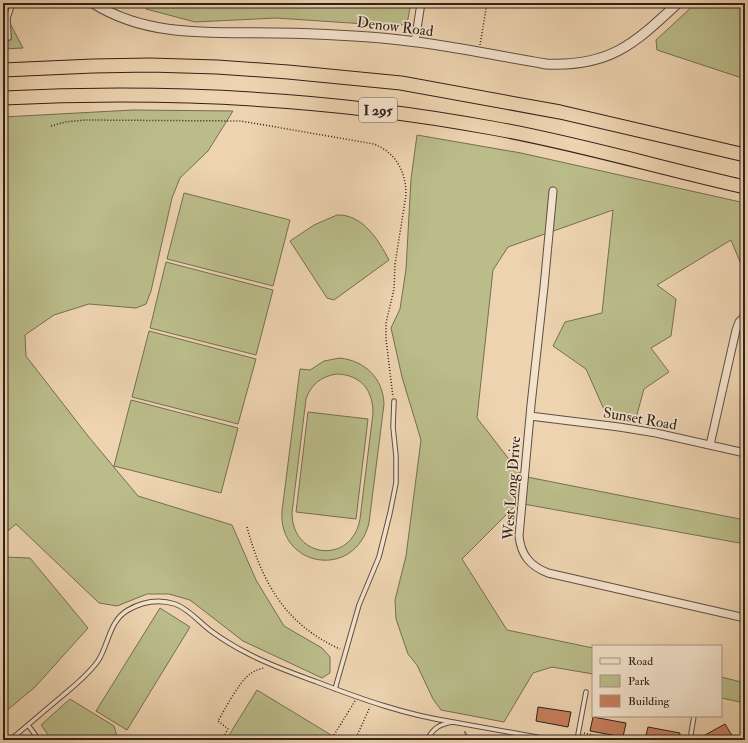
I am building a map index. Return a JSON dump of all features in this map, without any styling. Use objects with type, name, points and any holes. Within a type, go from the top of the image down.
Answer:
[{"type":"highway","name":"I 295","points":[[3,70],[150,65],[288,72],[402,83],[560,112],[745,155]]},
{"type":"highway","name":"I 295","points":[[3,98],[100,95],[195,96],[275,100],[390,112],[493,128],[555,141],[745,187]]},
{"type":"street","name":"Denow Road","points":[[93,3],[131,21],[166,30],[196,32],[330,34],[371,37],[415,42],[546,64],[578,63],[594,60],[622,49],[636,41],[678,3]]},
{"type":"street","points":[[415,42],[421,3]]},
{"type":"street","name":"West Long Drive","points":[[554,191],[519,536],[523,553],[533,565],[548,573],[745,618]]},
{"type":"street","points":[[710,445],[736,330],[739,322],[745,316]]},
{"type":"street","name":"Sunset Road","points":[[530,416],[656,433],[745,453]]},
{"type":"lane","points":[[9,38],[8,18],[13,3]]},
{"type":"lane","points":[[335,689],[359,605],[379,557],[390,513],[396,483],[396,456],[393,427],[394,401]]},
{"type":"lane","points":[[10,740],[81,680],[92,668],[99,660],[116,621],[127,611],[152,601],[176,604],[186,610],[211,631],[246,653],[270,664],[372,702],[414,714],[553,740]]},
{"type":"lane","points":[[577,740],[586,692]]},
{"type":"lane","points":[[690,740],[694,717]]},
{"type":"lane","points":[[427,740],[430,733],[438,726],[453,722]]},
{"type":"lane","points":[[28,725],[39,740]]},
{"type":"path","points":[[479,52],[487,3]]},
{"type":"path","points":[[51,126],[65,122],[85,120],[241,121],[374,144],[385,149],[395,158],[406,186],[406,195],[395,264],[394,289],[386,323],[386,339],[394,401]]},
{"type":"path","points":[[247,527],[266,578],[282,604],[294,619],[322,641],[346,651]]},
{"type":"path","points":[[222,740],[228,729],[218,721],[248,675],[254,671],[264,668]]},
{"type":"path","points":[[334,735],[354,701]]},
{"type":"path","points":[[355,740],[372,702]]},
{"type":"path","points":[[578,732],[618,740]]},
{"type":"green space","points":[[3,3],[9,3],[4,12],[23,48],[3,49]]},
{"type":"green space","points":[[146,3],[411,3],[407,24],[395,26],[276,18],[195,22],[146,9]]},
{"type":"green space","points":[[696,3],[745,3],[745,79],[657,50],[656,40]]},
{"type":"green space","points":[[133,110],[233,111],[208,151],[180,178],[172,198],[151,291],[146,304],[136,308],[89,304],[54,315],[25,335],[26,356],[88,436],[138,496],[232,525],[256,580],[284,626],[322,648],[330,657],[330,673],[322,678],[243,641],[190,600],[169,594],[147,594],[117,606],[99,603],[16,524],[3,535],[3,117]]},
{"type":"green space","points":[[417,135],[521,153],[745,203],[745,274],[731,240],[657,285],[676,299],[671,336],[651,348],[669,372],[644,389],[636,418],[606,414],[586,369],[553,346],[565,322],[602,313],[613,210],[508,247],[493,270],[477,418],[522,476],[745,520],[745,544],[518,503],[462,559],[507,630],[592,648],[592,674],[552,667],[533,673],[504,722],[441,710],[433,699],[417,665],[408,654],[396,619],[395,600],[406,556],[421,440],[402,377],[391,328],[400,309],[406,269],[411,179]]},
{"type":"green space","points":[[184,193],[290,220],[273,286],[167,259]]},
{"type":"green space","points":[[337,215],[355,219],[369,230],[389,260],[334,300],[327,298],[290,241],[314,225]]},
{"type":"green space","points":[[166,262],[273,290],[256,355],[150,328]]},
{"type":"green space","points":[[149,331],[256,359],[238,424],[132,397]]},
{"type":"green space","points":[[340,358],[365,367],[371,372],[380,386],[384,404],[369,523],[361,541],[349,553],[334,559],[319,560],[304,555],[292,545],[284,530],[282,511],[300,369],[310,370],[324,361]],"holes":[[[337,374],[353,377],[364,385],[371,397],[373,413],[360,519],[355,534],[346,544],[335,549],[323,550],[311,547],[302,540],[295,528],[292,513],[306,399],[314,385],[322,379]]]},
{"type":"green space","points":[[131,400],[238,428],[221,493],[114,466]]},
{"type":"green space","points":[[308,412],[368,419],[356,519],[296,512]]},
{"type":"green space","points":[[3,557],[30,558],[88,628],[35,687],[5,712],[3,712]]},
{"type":"green space","points":[[160,608],[190,627],[127,730],[96,711]]},
{"type":"green space","points":[[722,677],[745,683],[745,703],[722,698]]},
{"type":"green space","points":[[257,690],[336,738],[335,740],[226,740]]},
{"type":"green space","points":[[70,699],[114,726],[118,740],[52,740],[41,725]]},
{"type":"building","points":[[538,707],[571,712],[568,727],[536,721]]},
{"type":"building","points":[[593,717],[626,723],[623,737],[590,731]]},
{"type":"building","points":[[725,724],[733,737],[727,740],[696,740]]},
{"type":"building","points":[[648,727],[680,733],[679,740],[645,740]]},
{"type":"waterway","points":[[465,732],[468,740]]}]
